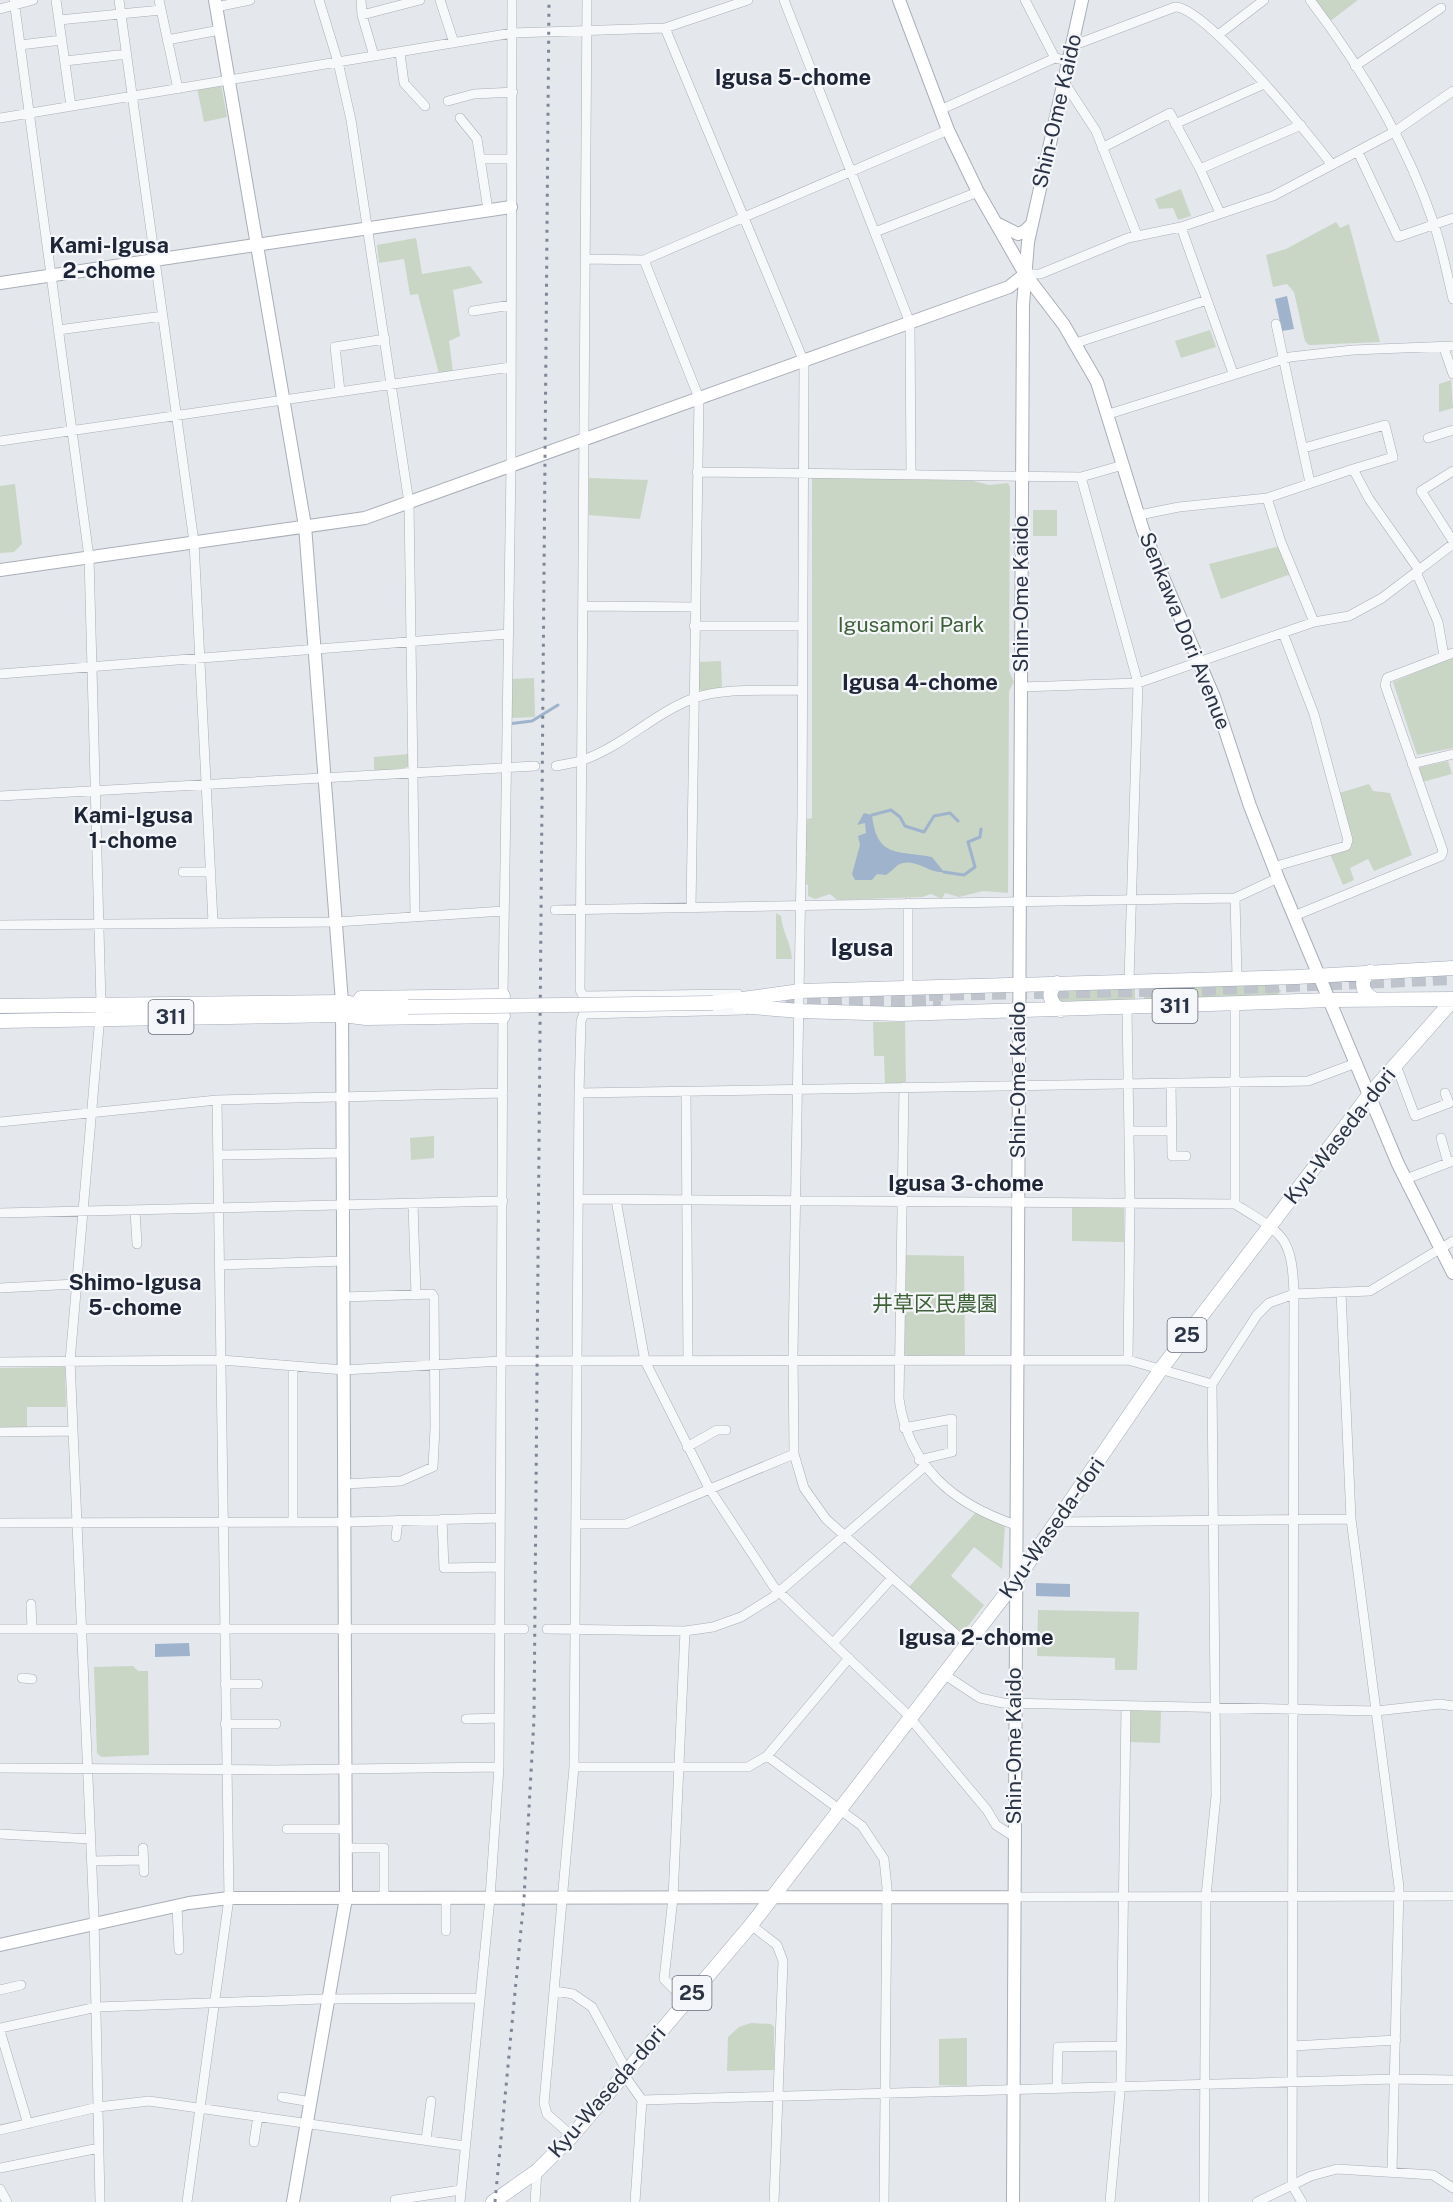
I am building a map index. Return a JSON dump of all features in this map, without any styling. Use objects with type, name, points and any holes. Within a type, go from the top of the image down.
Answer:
[{"type":"main road","name":"311","points":[[713,1004],[800,992],[833,990],[1237,977],[1274,978],[1453,968]]},
{"type":"main road","points":[[1370,972],[1364,978],[1363,987],[1366,994],[1373,999]]},
{"type":"main road","points":[[1274,978],[1283,982],[1286,991],[1278,1003]]},
{"type":"main road","points":[[1057,983],[1051,989],[1050,996],[1054,1006],[1061,1010]]},
{"type":"main road","points":[[833,990],[827,1000],[834,1013]]},
{"type":"main road","points":[[342,1008],[360,998],[502,996]]},
{"type":"main road","name":"311","points":[[0,1021],[130,1010],[713,1004],[834,1013],[1061,1010],[1373,999],[1451,1005]]},
{"type":"main road","name":"Kyu-Waseda-dori","points":[[494,2202],[537,2171],[572,2136],[751,1925],[1015,1582],[1161,1369],[1370,1095],[1451,1005]]},
{"type":"main road","name":"311","points":[[0,1006],[100,1011]]},
{"type":"main road","points":[[342,1008],[366,1018],[502,1017]]},
{"type":"street","points":[[0,9],[15,3],[33,0]]},
{"type":"street","points":[[56,0],[71,106]]},
{"type":"street","points":[[119,0],[194,542],[213,922]]},
{"type":"street","points":[[250,0],[216,4],[305,526],[342,1008],[346,1898],[293,2202]]},
{"type":"street","points":[[319,0],[338,62],[369,228],[410,503],[415,916]]},
{"type":"street","points":[[361,0],[362,15],[374,56]]},
{"type":"street","points":[[362,15],[420,0]]},
{"type":"street","points":[[440,0],[454,43]]},
{"type":"street","points":[[460,2202],[490,1898],[499,1767],[503,1202],[502,996],[511,467],[512,0]]},
{"type":"street","points":[[572,2136],[547,2114],[544,2103],[574,1767],[579,1094],[581,1021],[584,1014],[584,996],[580,990],[584,760],[587,0]]},
{"type":"street","points":[[0,118],[512,33],[665,28],[748,0]]},
{"type":"street","points":[[784,0],[910,323],[911,474]]},
{"type":"street","name":"Senkawa Dori Avenue","points":[[899,0],[948,130],[978,192],[1024,274],[1076,343],[1097,382],[1109,414],[1139,516],[1200,660],[1275,872],[1406,1179],[1453,1273]]},
{"type":"street","points":[[1025,0],[1055,58]]},
{"type":"street","name":"Shin-Ome Kaido","points":[[1013,2202],[1013,1836],[1024,274],[1032,224],[1082,0]]},
{"type":"street","points":[[1218,35],[1264,0]]},
{"type":"street","points":[[1310,0],[1355,66],[1394,132],[1434,224],[1453,299]]},
{"type":"street","points":[[15,3],[89,557],[100,1011],[70,1361],[95,1925],[100,2202]]},
{"type":"street","points":[[1072,46],[1178,3],[1218,35],[1262,85],[1278,98],[1332,165]]},
{"type":"street","points":[[59,20],[121,14],[160,5],[178,89]]},
{"type":"street","points":[[1355,66],[1441,8]]},
{"type":"street","points":[[665,28],[804,362],[803,690],[799,1090],[793,1361],[794,1454],[801,1480],[813,1503],[844,1536],[968,1644]]},
{"type":"street","points":[[167,40],[220,30]]},
{"type":"street","points":[[20,45],[62,40]]},
{"type":"street","points":[[400,52],[404,83],[425,106]]},
{"type":"street","points":[[65,62],[127,54]]},
{"type":"street","points":[[940,110],[1055,58],[1069,61]]},
{"type":"street","points":[[1064,82],[1077,98],[1102,148],[1132,237]]},
{"type":"street","points":[[1175,124],[1262,85]]},
{"type":"street","points":[[0,570],[365,518],[1009,288],[1024,274],[1040,274],[1132,237],[1181,226],[1274,196],[1394,132],[1453,91]]},
{"type":"street","points":[[447,101],[474,94],[513,92]]},
{"type":"street","points":[[1102,148],[1170,113],[1220,213]]},
{"type":"street","points":[[460,118],[477,139],[488,210]]},
{"type":"street","points":[[1200,169],[1301,125]]},
{"type":"street","points":[[587,258],[644,261],[948,130]]},
{"type":"street","points":[[1358,152],[1398,237],[1453,218]]},
{"type":"street","points":[[481,159],[512,159]]},
{"type":"street","points":[[875,232],[978,192]]},
{"type":"street","points":[[0,283],[511,207]]},
{"type":"street","points":[[994,222],[1005,230],[1018,234],[1032,224]]},
{"type":"street","points":[[1181,226],[1233,373]]},
{"type":"street","points":[[644,261],[699,398],[691,908]]},
{"type":"street","points":[[1076,343],[1207,300]]},
{"type":"street","points":[[472,311],[511,305]]},
{"type":"street","points":[[58,330],[163,316]]},
{"type":"street","points":[[1276,324],[1310,483]]},
{"type":"street","points":[[340,391],[334,347],[385,339]]},
{"type":"street","points":[[1109,414],[1284,358],[1353,350],[1449,347],[1453,374]]},
{"type":"street","points":[[0,441],[511,367]]},
{"type":"street","points":[[1139,516],[1179,507],[1267,498],[1393,457],[1384,425],[1304,448]]},
{"type":"street","points":[[1428,438],[1453,430]]},
{"type":"street","points":[[697,472],[1081,477],[1123,465]]},
{"type":"street","points":[[1294,916],[1441,856],[1443,851],[1385,685],[1387,678],[1448,654],[1438,622],[1417,571],[1369,499],[1353,469]]},
{"type":"street","points":[[1021,687],[1138,683],[1314,622],[1349,616],[1382,598],[1453,542],[1421,491],[1453,471]]},
{"type":"street","points":[[1081,477],[1138,683],[1129,980]]},
{"type":"street","points":[[1267,498],[1281,542],[1314,622]]},
{"type":"street","points":[[585,606],[695,607]]},
{"type":"street","points":[[694,626],[803,626]]},
{"type":"street","points":[[555,910],[1235,898],[1275,872],[1346,846],[1348,840],[1314,714],[1283,633]]},
{"type":"street","points":[[0,674],[508,634]]},
{"type":"street","points":[[556,766],[584,760],[694,698],[721,693],[803,690]]},
{"type":"street","points":[[1413,764],[1453,754]]},
{"type":"street","points":[[0,796],[535,766]]},
{"type":"street","points":[[183,872],[211,872]]},
{"type":"street","points":[[1235,898],[1237,977]]},
{"type":"street","points":[[908,903],[908,987]]},
{"type":"street","points":[[0,925],[336,922],[504,911]]},
{"type":"street","points":[[584,996],[784,994]]},
{"type":"street","points":[[1235,1005],[1235,1204]]},
{"type":"street","points":[[1127,1007],[1130,1203],[1128,1360]]},
{"type":"street","points":[[584,1014],[784,1010]]},
{"type":"street","points":[[579,1094],[1308,1081],[1356,1063]]},
{"type":"street","points":[[1396,1065],[1415,1116],[1449,1103],[1445,1093]]},
{"type":"street","points":[[1172,1083],[1172,1156],[1186,1156]]},
{"type":"street","points":[[904,1087],[899,1361],[899,1399],[904,1428],[922,1463],[953,1492],[1016,1525]]},
{"type":"street","points":[[686,1092],[688,1361]]},
{"type":"street","points":[[0,1122],[217,1100],[503,1093]]},
{"type":"street","points":[[187,2202],[229,1898],[217,1100]]},
{"type":"street","points":[[1129,1131],[1171,1131]]},
{"type":"street","points":[[1406,1179],[1451,1162],[1441,1138]]},
{"type":"street","points":[[218,1155],[344,1153]]},
{"type":"street","points":[[580,1199],[687,1198],[1235,1204],[1270,1226],[1283,1238],[1292,1259],[1294,1294],[1292,2185],[1302,2202]]},
{"type":"street","points":[[616,1200],[645,1361],[709,1488],[779,1592],[910,1717],[987,1810],[996,1825],[1013,1836]]},
{"type":"street","points":[[0,1213],[503,1202]]},
{"type":"street","points":[[413,1204],[416,1295]]},
{"type":"street","points":[[135,1210],[137,1244]]},
{"type":"street","points":[[1204,2202],[1206,1896],[1216,1796],[1212,1384],[1257,1315],[1269,1303],[1294,1294],[1370,1292],[1453,1241]]},
{"type":"street","points":[[220,1265],[344,1261]]},
{"type":"street","points":[[0,1288],[76,1284]]},
{"type":"street","points":[[1341,1292],[1351,1519],[1399,1895],[1392,2172]]},
{"type":"street","points":[[344,1297],[432,1294],[434,1297],[435,1419],[433,1467],[401,1481],[345,1484]]},
{"type":"street","points":[[0,1362],[221,1359],[344,1370],[502,1361],[577,1360],[1128,1360],[1212,1384]]},
{"type":"street","points":[[293,1366],[293,1522]]},
{"type":"street","points":[[547,1629],[685,1631],[727,1623],[759,1607],[844,1536],[922,1463],[952,1452],[952,1419],[904,1428]]},
{"type":"street","points":[[687,1447],[717,1430],[726,1430]]},
{"type":"street","points":[[0,1432],[72,1431]]},
{"type":"street","points":[[577,1524],[626,1524],[794,1454]]},
{"type":"street","points":[[0,1523],[345,1522],[500,1518]]},
{"type":"street","points":[[442,1519],[444,1568],[500,1567]]},
{"type":"street","points":[[1056,1522],[1351,1519]]},
{"type":"street","points":[[396,1537],[398,1520]]},
{"type":"street","points":[[833,1643],[892,1578]]},
{"type":"street","points":[[31,1604],[32,1629]]},
{"type":"street","points":[[0,1629],[524,1629]]},
{"type":"street","points":[[685,1631],[673,1898],[664,1979],[686,2001]]},
{"type":"street","points":[[574,1767],[742,1768],[767,1756],[849,1658]]},
{"type":"street","points":[[945,1675],[987,1701],[1014,1704],[1376,1712],[1440,1704],[1453,1706]]},
{"type":"street","points":[[225,1684],[258,1684]]},
{"type":"street","points":[[1110,2202],[1121,2046],[1126,1706]]},
{"type":"street","points":[[465,1719],[499,1718]]},
{"type":"street","points":[[225,1724],[276,1724]]},
{"type":"street","points":[[767,1756],[862,1826],[884,1859],[887,1898],[884,2202]]},
{"type":"street","points":[[0,1768],[499,1767]]},
{"type":"street","points":[[287,1829],[345,1829]]},
{"type":"street","points":[[0,1834],[91,1839]]},
{"type":"street","points":[[143,1848],[144,1872]]},
{"type":"street","points":[[346,1848],[384,1848],[384,1898]]},
{"type":"street","points":[[92,1861],[143,1860]]},
{"type":"street","points":[[0,1945],[177,1906],[229,1898],[1453,1896]]},
{"type":"street","points":[[446,1898],[446,1931]]},
{"type":"street","points":[[177,1906],[179,1950]]},
{"type":"street","points":[[751,1925],[777,1945],[783,1961],[774,2202]]},
{"type":"street","points":[[0,1990],[21,1985]]},
{"type":"street","points":[[555,1991],[573,1994],[592,2007],[642,2100],[635,2202]]},
{"type":"street","points":[[28,2124],[0,2030],[97,2007],[479,1998]]},
{"type":"street","points":[[1293,2046],[1396,2040]]},
{"type":"street","points":[[1058,2088],[1058,2047],[1121,2046]]},
{"type":"street","points":[[642,2100],[779,2098],[1395,2079],[1453,2080]]},
{"type":"street","points":[[282,2097],[311,2102]]},
{"type":"street","points":[[0,2130],[98,2107],[148,2101],[465,2146]]},
{"type":"street","points":[[426,2140],[431,2101]]},
{"type":"street","points":[[254,2142],[258,2115]]},
{"type":"street","points":[[0,2168],[99,2148]]},
{"type":"street","points":[[1257,2202],[1311,2176],[1337,2169],[1433,2175],[1453,2188]]},
{"type":"street","points":[[535,2202],[537,2171]]},
{"type":"street","points":[[0,2189],[7,2202]]},
{"type":"street","points":[[395,2200],[461,2190]]},
{"type":"green space","points":[[1312,0],[1358,0],[1329,22]]},
{"type":"green space","points":[[221,84],[227,117],[204,122],[197,88]]},
{"type":"green space","points":[[1181,189],[1191,216],[1178,220],[1173,208],[1159,209],[1155,199]]},
{"type":"green space","points":[[1336,222],[1340,228],[1349,224],[1380,342],[1309,345],[1305,341],[1294,292],[1287,284],[1273,287],[1266,255],[1286,249]]},
{"type":"green space","points":[[416,238],[422,274],[470,266],[483,283],[453,290],[460,336],[449,341],[453,372],[439,374],[418,294],[410,295],[404,259],[379,263],[377,245]]},
{"type":"green space","points":[[1210,330],[1216,347],[1181,358],[1175,341]]},
{"type":"green space","points":[[1451,380],[1453,408],[1439,412],[1439,384]]},
{"type":"green space","name":"Igusamori Park","points":[[812,477],[973,481],[989,485],[1008,483],[1010,487],[1009,671],[1014,682],[1009,691],[1008,893],[983,891],[959,897],[945,893],[942,899],[931,894],[922,897],[837,900],[830,894],[815,899],[808,896],[808,885],[803,883],[802,868],[807,854],[803,848],[807,819],[812,818]]},
{"type":"green space","points":[[589,478],[648,480],[640,519],[589,515]]},
{"type":"green space","points":[[15,484],[22,544],[14,552],[0,553],[0,486]]},
{"type":"green space","points":[[1033,510],[1057,510],[1057,536],[1033,536]]},
{"type":"green space","points":[[1279,548],[1291,574],[1221,599],[1209,564]]},
{"type":"green space","points":[[1453,657],[1453,748],[1417,755],[1393,682]]},
{"type":"green space","points":[[721,661],[722,688],[702,691],[697,688],[698,662]]},
{"type":"green space","points":[[534,678],[535,717],[512,718],[511,679]]},
{"type":"green space","points":[[409,754],[410,765],[404,769],[374,771],[374,757]]},
{"type":"green space","points":[[1448,761],[1452,774],[1422,782],[1417,768]]},
{"type":"green space","points":[[1369,784],[1373,791],[1390,793],[1412,855],[1374,871],[1368,859],[1350,868],[1354,880],[1343,885],[1330,854],[1349,847],[1339,793]]},
{"type":"green space","points":[[776,913],[781,916],[792,959],[776,959]]},
{"type":"green space","points":[[1144,983],[1275,983],[1281,991],[1274,999],[1144,1004]]},
{"type":"green space","points":[[1135,984],[1135,1004],[1061,1002],[1055,997],[1056,989]]},
{"type":"green space","points":[[873,1022],[905,1022],[906,1083],[885,1084],[884,1056],[874,1056]]},
{"type":"green space","points":[[434,1136],[434,1158],[411,1160],[410,1138]]},
{"type":"green space","points":[[1072,1206],[1121,1206],[1124,1209],[1124,1242],[1072,1241]]},
{"type":"green space","name":"井草区民農園","points":[[906,1255],[964,1256],[965,1355],[907,1356],[904,1353]]},
{"type":"green space","points":[[65,1367],[66,1407],[27,1407],[27,1428],[0,1428],[0,1368]]},
{"type":"green space","points":[[977,1511],[1005,1526],[1002,1569],[974,1547],[951,1576],[984,1605],[962,1634],[908,1588]]},
{"type":"green space","points":[[1038,1610],[1139,1612],[1137,1670],[1115,1670],[1115,1658],[1037,1656]]},
{"type":"green space","points":[[133,1666],[138,1671],[148,1671],[149,1755],[101,1757],[97,1753],[94,1667]]},
{"type":"green space","points":[[1130,1710],[1161,1710],[1160,1743],[1129,1742]]},
{"type":"green space","points":[[751,2023],[771,2024],[774,2027],[774,2070],[727,2071],[728,2037],[739,2027]]},
{"type":"green space","points":[[967,2038],[967,2086],[939,2085],[939,2039]]},
{"type":"water","points":[[1287,296],[1294,329],[1282,331],[1275,299]]},
{"type":"water","points":[[864,813],[872,815],[875,829],[884,846],[899,852],[932,857],[944,872],[904,863],[886,875],[877,874],[872,880],[855,880],[852,874],[860,845],[858,836],[866,833],[865,823],[857,825]]},
{"type":"water","points":[[1036,1583],[1070,1584],[1070,1597],[1036,1596]]},
{"type":"water","points":[[189,1643],[190,1656],[155,1657],[155,1644]]},
{"type":"waterway","points":[[508,724],[532,721],[558,705]]},
{"type":"waterway","points":[[872,815],[891,810],[900,817],[905,826],[924,832],[934,816],[950,813],[958,821]]},
{"type":"waterway","points":[[944,872],[964,875],[975,867],[968,842],[980,837],[981,829]]},
{"type":"tunnel","points":[[929,994],[1196,989],[1453,978]]},
{"type":"tunnel","points":[[786,1004],[941,1001]]},
{"type":"railway","points":[[495,2202],[524,1898],[534,1719],[549,0]]},
{"type":"district","name":"Igusa 5-chome","points":[[793,77]]},
{"type":"district","name":"Kami-Igusa 2-chome","points":[[109,258]]},
{"type":"district","name":"Igusa 4-chome","points":[[920,682]]},
{"type":"district","name":"Kami-Igusa 1-chome","points":[[133,828]]},
{"type":"district","name":"Igusa","points":[[862,948]]},
{"type":"district","name":"Igusa 3-chome","points":[[966,1183]]},
{"type":"district","name":"Shimo-Igusa 5-chome","points":[[135,1294]]},
{"type":"district","name":"Igusa 2-chome","points":[[976,1637]]}]
